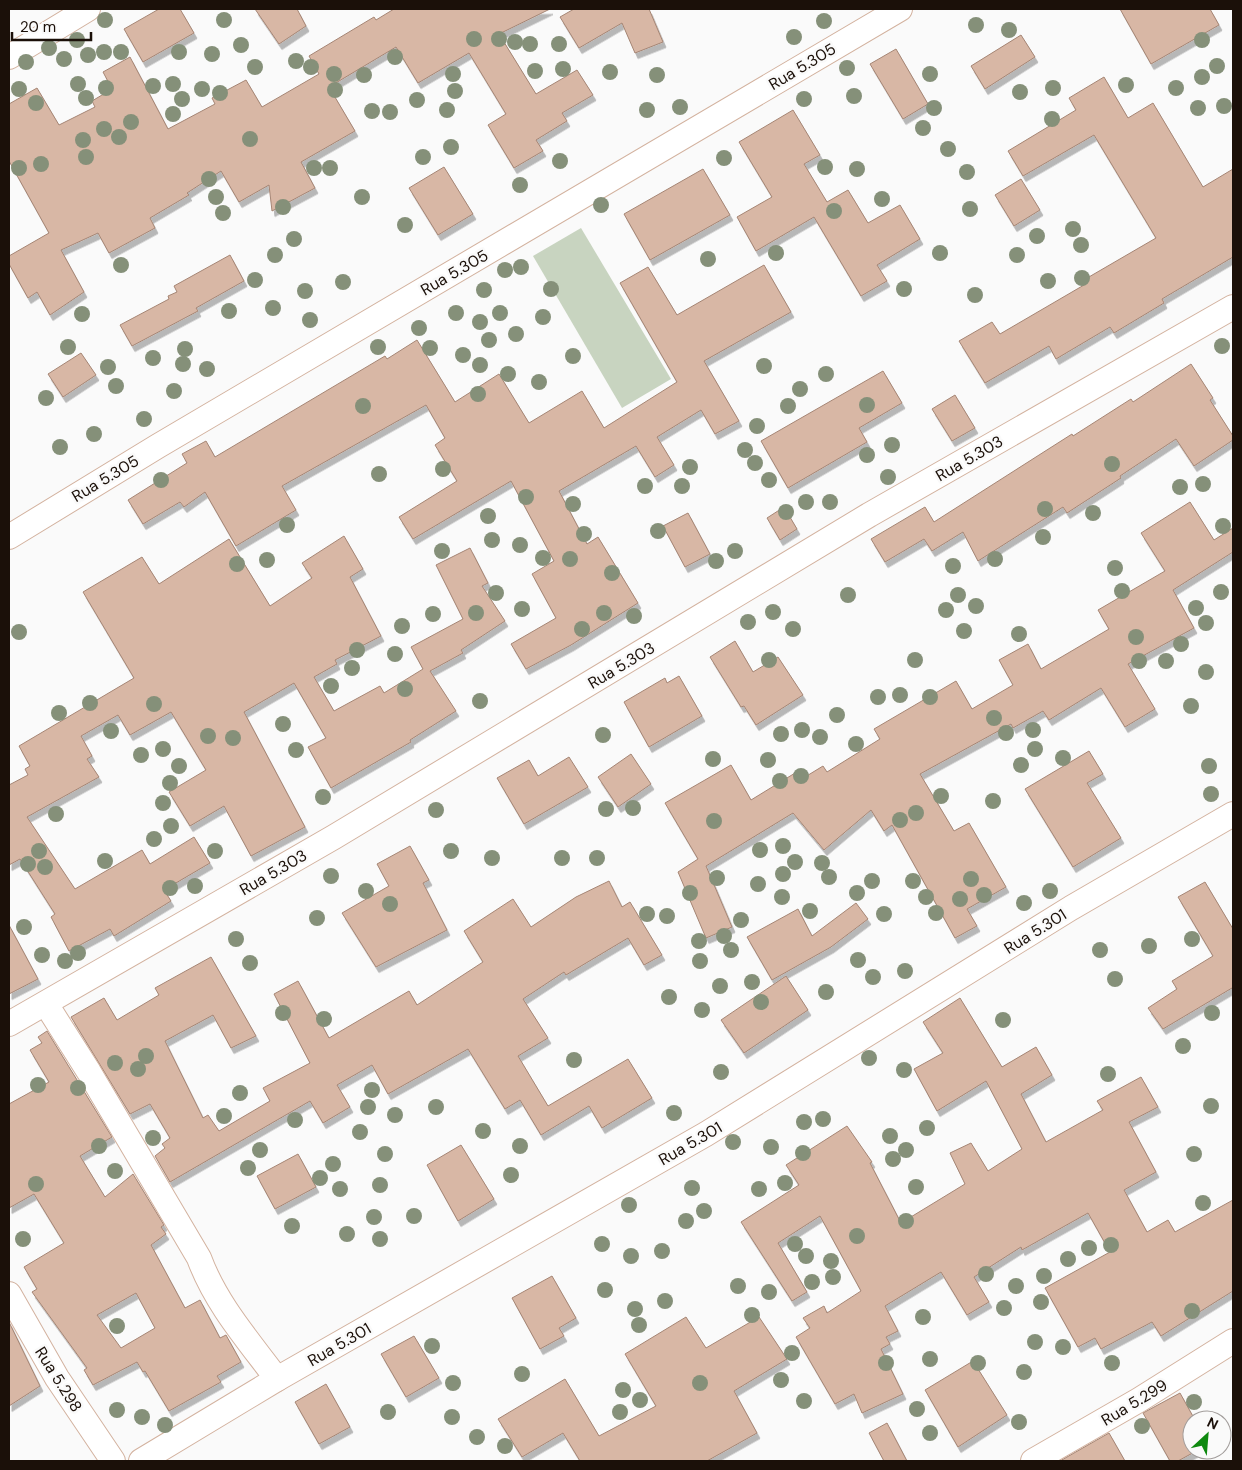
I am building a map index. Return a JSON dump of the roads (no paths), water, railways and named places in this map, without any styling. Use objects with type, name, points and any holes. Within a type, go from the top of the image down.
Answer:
[{"type":"street","points":[[9,57],[88,9]]},
{"type":"street","name":"Rua 5.305","points":[[9,537],[158,446],[900,9]]},
{"type":"street","name":"Rua 5.303","points":[[9,1024],[334,837],[869,516],[1233,307]]},
{"type":"street","name":"Rua 5.301","points":[[141,1461],[277,1379],[706,1134],[1071,908],[1233,814]]},
{"type":"street","points":[[46,1004],[89,1072],[199,1258],[208,1282],[222,1305],[277,1379]]},
{"type":"street","name":"Rua 5.298","points":[[9,1294],[57,1378],[113,1461]]},
{"type":"street","name":"Rua 5.299","points":[[1033,1461],[1139,1400],[1233,1341]]}]
